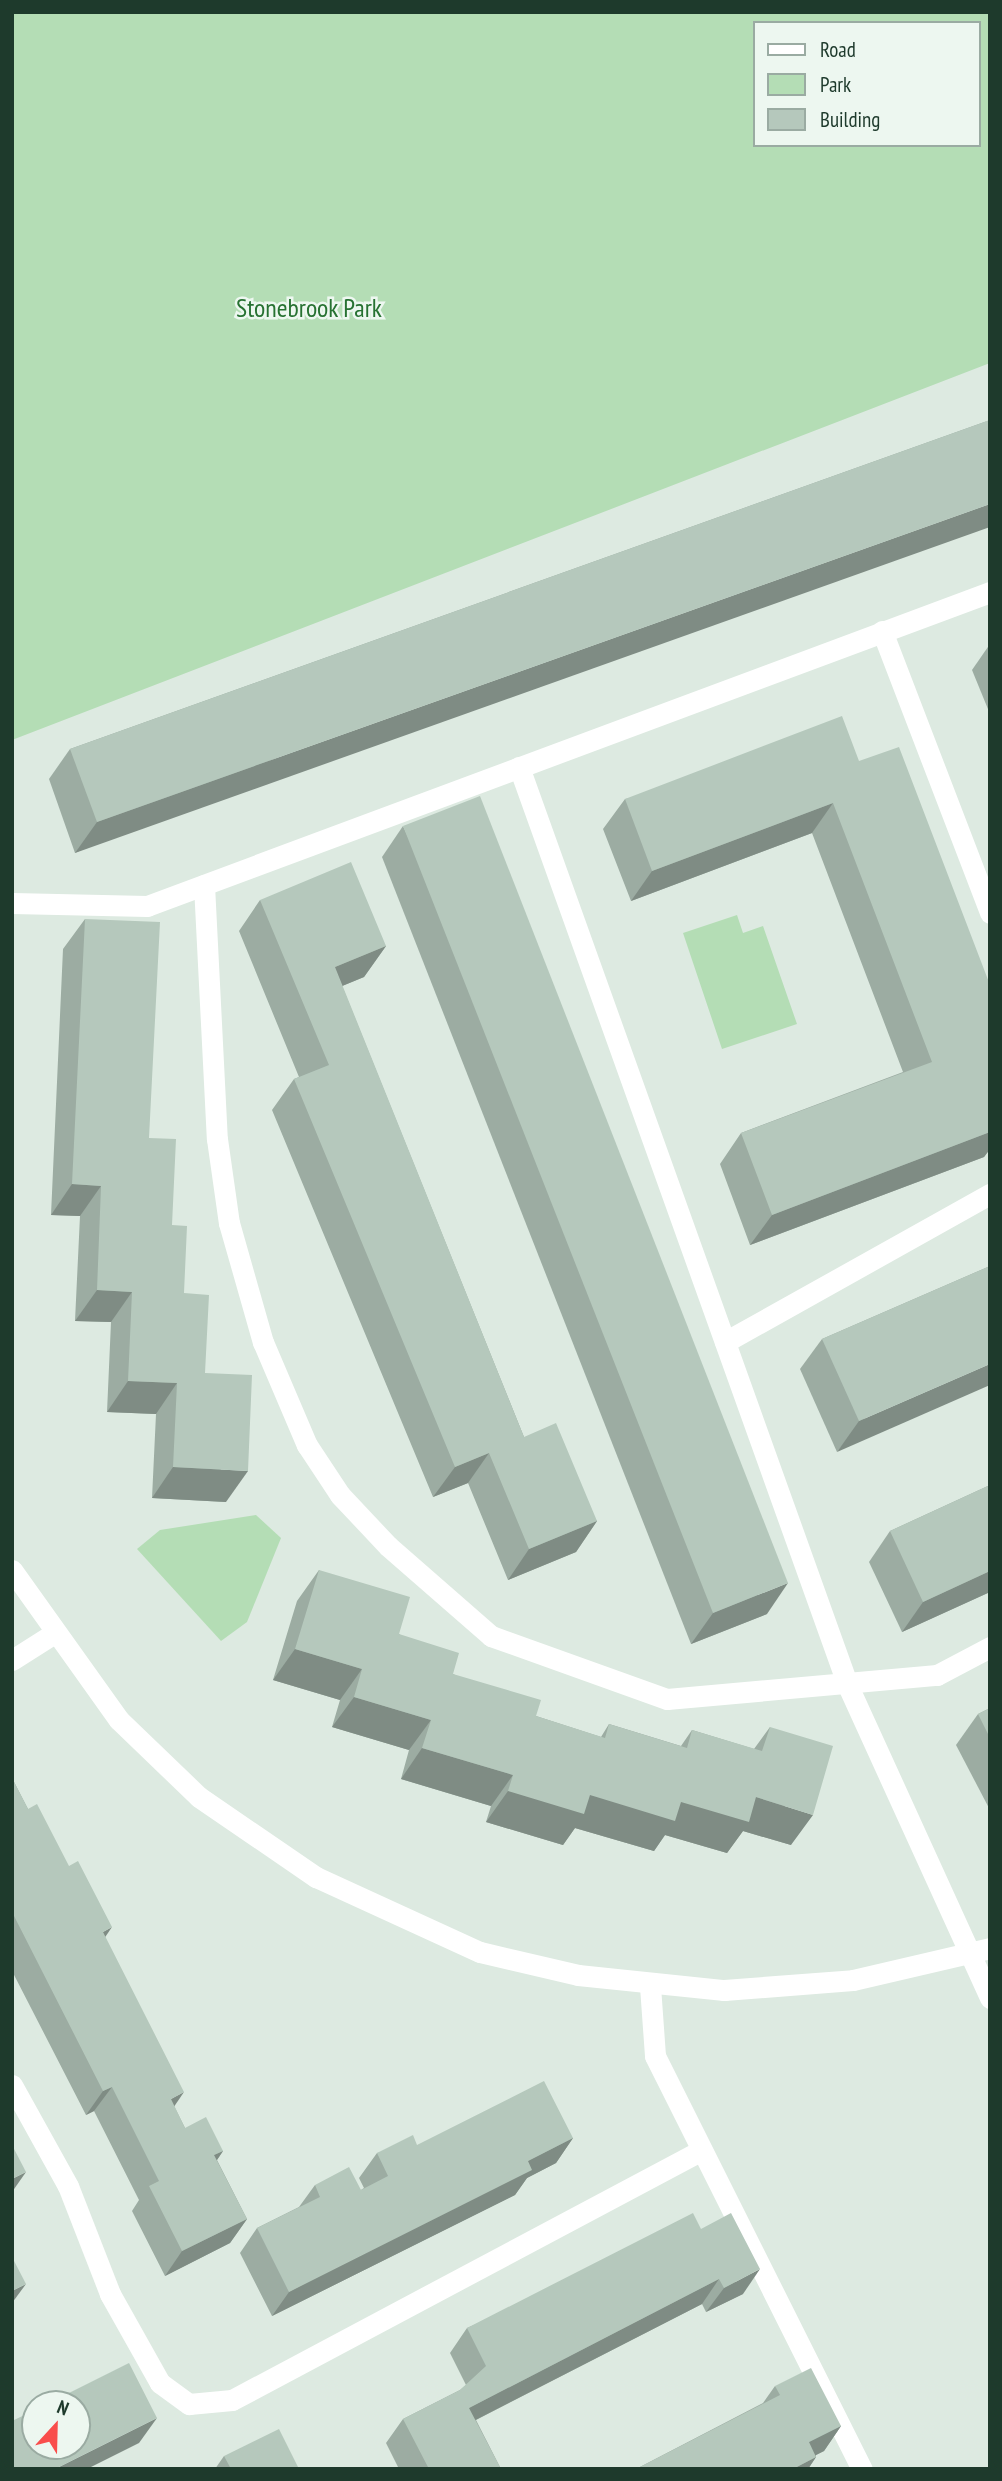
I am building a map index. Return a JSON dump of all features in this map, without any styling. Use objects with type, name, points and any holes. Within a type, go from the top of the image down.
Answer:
[{"type":"street","points":[[12,903],[147,906],[990,592]]},
{"type":"street","points":[[882,631],[990,913]]},
{"type":"street","points":[[519,767],[848,1686],[981,1952],[990,1998]]},
{"type":"street","points":[[204,885],[217,1139],[229,1223],[263,1342],[307,1445],[341,1495],[388,1546],[491,1636],[584,1673],[667,1699],[848,1686],[937,1675],[990,1647]]},
{"type":"street","points":[[725,1342],[990,1194]]},
{"type":"street","points":[[12,1570],[53,1634],[119,1720],[199,1797],[316,1877],[480,1952],[650,1986],[724,1990],[853,1980],[981,1952]]},
{"type":"street","points":[[12,1660],[53,1634]]},
{"type":"street","points":[[650,1986],[655,2056],[698,2152],[862,2469]]},
{"type":"street","points":[[12,2085],[68,2186],[110,2294],[160,2383],[190,2404],[232,2400],[698,2152]]},
{"type":"green space","name":"Stonebrook Park","points":[[12,12],[990,12],[990,363],[12,740]]},
{"type":"green space","points":[[737,915],[743,933],[763,926],[797,1024],[722,1049],[683,933]]},
{"type":"green space","points":[[256,1515],[281,1538],[247,1622],[221,1641],[137,1549],[160,1530]]},
{"type":"building","points":[[990,420],[990,504],[97,822],[70,749]]},
{"type":"building","points":[[842,716],[859,761],[899,747],[990,985],[990,1132],[772,1215],[741,1133],[932,1062],[833,803],[652,871],[625,799]]},
{"type":"building","points":[[480,796],[788,1583],[713,1613],[403,826]]},
{"type":"building","points":[[351,862],[386,946],[335,967],[524,1437],[556,1423],[597,1521],[529,1549],[489,1453],[455,1467],[294,1079],[329,1065],[260,900]]},
{"type":"building","points":[[85,919],[160,922],[149,1138],[176,1139],[172,1225],[187,1226],[184,1293],[209,1295],[205,1373],[252,1375],[248,1471],[173,1467],[177,1383],[128,1381],[132,1292],[97,1290],[101,1186],[72,1184]]},
{"type":"building","points":[[990,1266],[990,1364],[859,1421],[822,1339]]},
{"type":"building","points":[[990,1485],[990,1571],[923,1602],[890,1531]]},
{"type":"building","points":[[319,1570],[410,1597],[399,1634],[459,1653],[453,1674],[541,1700],[536,1716],[605,1738],[609,1724],[687,1748],[692,1730],[762,1751],[770,1727],[833,1746],[813,1815],[756,1797],[749,1822],[681,1802],[675,1821],[590,1795],[584,1814],[508,1791],[513,1775],[422,1748],[431,1720],[354,1697],[362,1669],[295,1649]]},
{"type":"building","points":[[990,1708],[990,1738],[978,1714]]},
{"type":"building","points":[[12,1778],[28,1809],[37,1804],[69,1866],[78,1861],[112,1927],[103,1932],[184,2092],[171,2099],[185,2128],[206,2117],[223,2151],[214,2155],[247,2219],[182,2251],[149,2186],[159,2181],[112,2087],[103,2091],[12,1912]]},
{"type":"building","points":[[544,2081],[573,2138],[528,2161],[532,2170],[289,2292],[257,2228],[320,2197],[315,2185],[349,2167],[361,2190],[388,2176],[377,2153],[413,2135],[417,2145]]},
{"type":"building","points":[[12,2145],[26,2172],[12,2179]]},
{"type":"building","points":[[693,2213],[701,2229],[731,2213],[760,2269],[724,2288],[719,2279],[469,2408],[501,2469],[429,2469],[403,2419],[460,2390],[486,2366],[467,2328]]},
{"type":"building","points":[[12,2257],[26,2284],[12,2291]]},
{"type":"building","points":[[129,2363],[157,2418],[91,2451],[91,2390],[75,2390]]},
{"type":"building","points":[[811,2368],[841,2426],[809,2442],[816,2457],[793,2469],[636,2469],[780,2395],[775,2386]]},
{"type":"building","points":[[21,2417],[21,2460],[73,2460],[55,2469],[12,2469],[12,2421]]},
{"type":"building","points":[[279,2429],[299,2469],[231,2469],[224,2456]]}]
